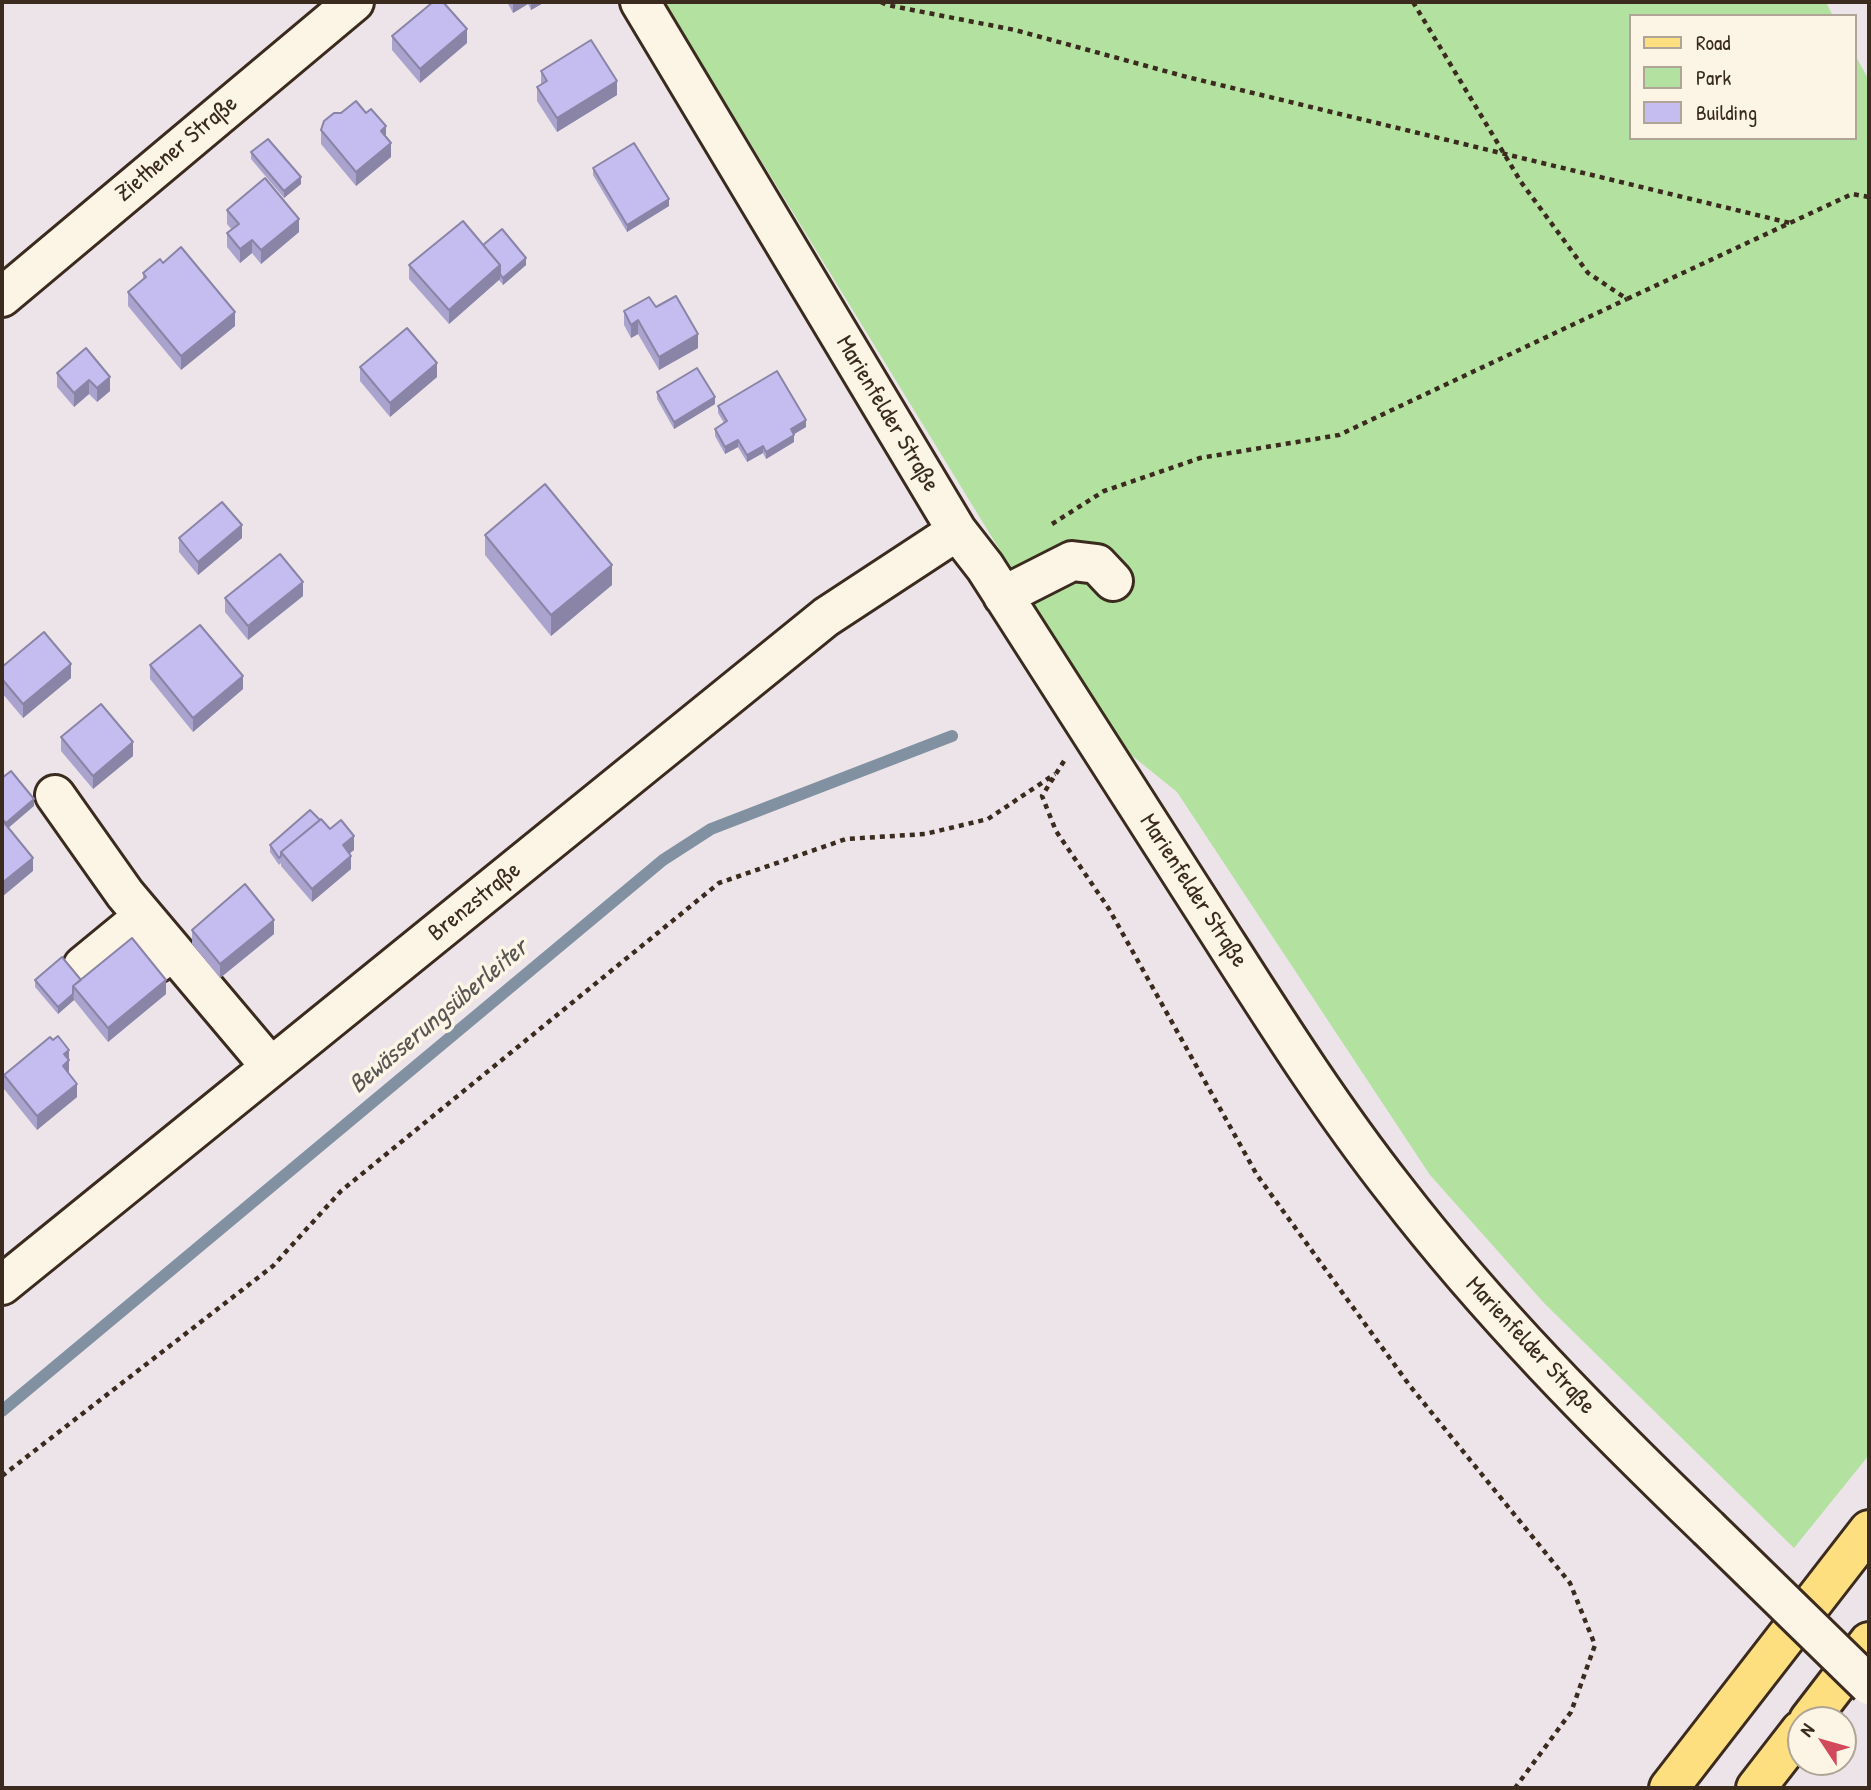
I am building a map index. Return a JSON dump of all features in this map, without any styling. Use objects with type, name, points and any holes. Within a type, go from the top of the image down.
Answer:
[{"type":"main road","points":[[1670,1788],[1869,1530]]},
{"type":"main road","points":[[1820,1706],[1869,1642]]},
{"type":"main road","points":[[1756,1788],[1787,1748]]},
{"type":"street","name":"Ziethener Straße","points":[[2,297],[354,2]]},
{"type":"street","name":"Marienfelder Straße","points":[[640,2],[957,531],[1096,738],[1267,1007],[1394,1190],[1480,1294],[1614,1437],[1869,1685]]},
{"type":"street","name":"Brenzstraße","points":[[2,1285],[826,617],[957,531]]},
{"type":"street","points":[[1003,596],[1072,561],[1097,564],[1113,581]]},
{"type":"street","points":[[55,795],[125,894],[263,1074]]},
{"type":"street","points":[[83,967],[128,929],[263,1074]]},
{"type":"path","points":[[881,2],[1015,30],[1187,76],[1790,223]]},
{"type":"path","points":[[1413,2],[1521,182],[1588,273],[1627,299]]},
{"type":"path","points":[[1050,526],[1104,492],[1200,458],[1339,435],[1852,194],[1869,197]]},
{"type":"path","points":[[1096,738],[1060,764],[1042,796],[1056,831],[1109,909],[1257,1175],[1410,1386],[1570,1583],[1595,1646],[1571,1712],[1515,1788]]},
{"type":"path","points":[[2,1476],[273,1266],[341,1191],[719,883],[846,839],[925,834],[988,819],[1055,774]]},
{"type":"green space","points":[[664,2],[1826,2],[1832,14],[1630,14],[1630,140],[1857,140],[1857,59],[1869,80],[1869,1455],[1794,1548],[1544,1303],[1430,1175],[1177,792],[1130,754],[1020,583]]},
{"type":"building","points":[[433,2],[443,2],[467,29],[420,69],[392,36]]},
{"type":"building","points":[[591,40],[617,81],[557,118],[537,87],[547,81],[541,71]]},
{"type":"building","points":[[356,101],[366,113],[371,109],[386,126],[381,131],[391,143],[356,172],[321,130],[324,121],[334,113],[341,113]]},
{"type":"building","points":[[268,139],[301,177],[284,191],[251,152]]},
{"type":"building","points":[[634,143],[669,199],[627,225],[593,168]]},
{"type":"building","points":[[265,178],[299,219],[261,250],[252,240],[240,249],[227,233],[239,224],[227,210]]},
{"type":"building","points":[[463,221],[500,265],[449,310],[409,265]]},
{"type":"building","points":[[502,229],[526,258],[503,278],[500,265],[483,245]]},
{"type":"building","points":[[181,247],[235,312],[181,356],[128,292],[146,277],[143,273],[160,259],[163,263]]},
{"type":"building","points":[[676,296],[698,334],[659,357],[638,320],[631,325],[624,311],[649,297],[656,307]]},
{"type":"building","points":[[407,328],[437,363],[390,403],[360,367]]},
{"type":"building","points":[[86,348],[110,377],[97,388],[89,380],[74,393],[57,373]]},
{"type":"building","points":[[697,368],[715,397],[674,422],[657,392]]},
{"type":"building","points":[[777,371],[806,420],[791,429],[794,435],[766,452],[763,446],[747,455],[738,440],[725,447],[715,429],[727,421],[718,406]]},
{"type":"building","points":[[545,484],[612,565],[551,615],[485,535]]},
{"type":"building","points":[[222,502],[242,525],[198,562],[179,538]]},
{"type":"building","points":[[280,554],[303,582],[248,626],[225,598]]},
{"type":"building","points":[[200,625],[243,676],[193,718],[150,665]]},
{"type":"building","points":[[44,632],[71,664],[23,704],[2,679],[2,667]]},
{"type":"building","points":[[101,704],[133,742],[93,776],[61,737]]},
{"type":"building","points":[[11,771],[34,799],[6,823],[2,819],[2,778]]},
{"type":"building","points":[[310,810],[320,820],[281,852],[279,858],[270,845]]},
{"type":"building","points":[[321,819],[330,829],[341,820],[354,836],[343,845],[351,856],[312,889],[281,852]]},
{"type":"building","points":[[2,820],[33,858],[2,883]]},
{"type":"building","points":[[245,884],[274,920],[220,964],[192,930]]},
{"type":"building","points":[[132,938],[166,980],[108,1028],[73,986]]},
{"type":"building","points":[[62,957],[81,980],[73,986],[73,994],[58,1007],[35,980]]},
{"type":"building","points":[[58,1036],[69,1050],[64,1054],[69,1060],[63,1066],[77,1084],[37,1116],[4,1075],[50,1037],[53,1040]]},
{"type":"waterway","name":"Bewässerungsüberleiter","points":[[2,1411],[663,860],[711,829],[952,736]]}]
